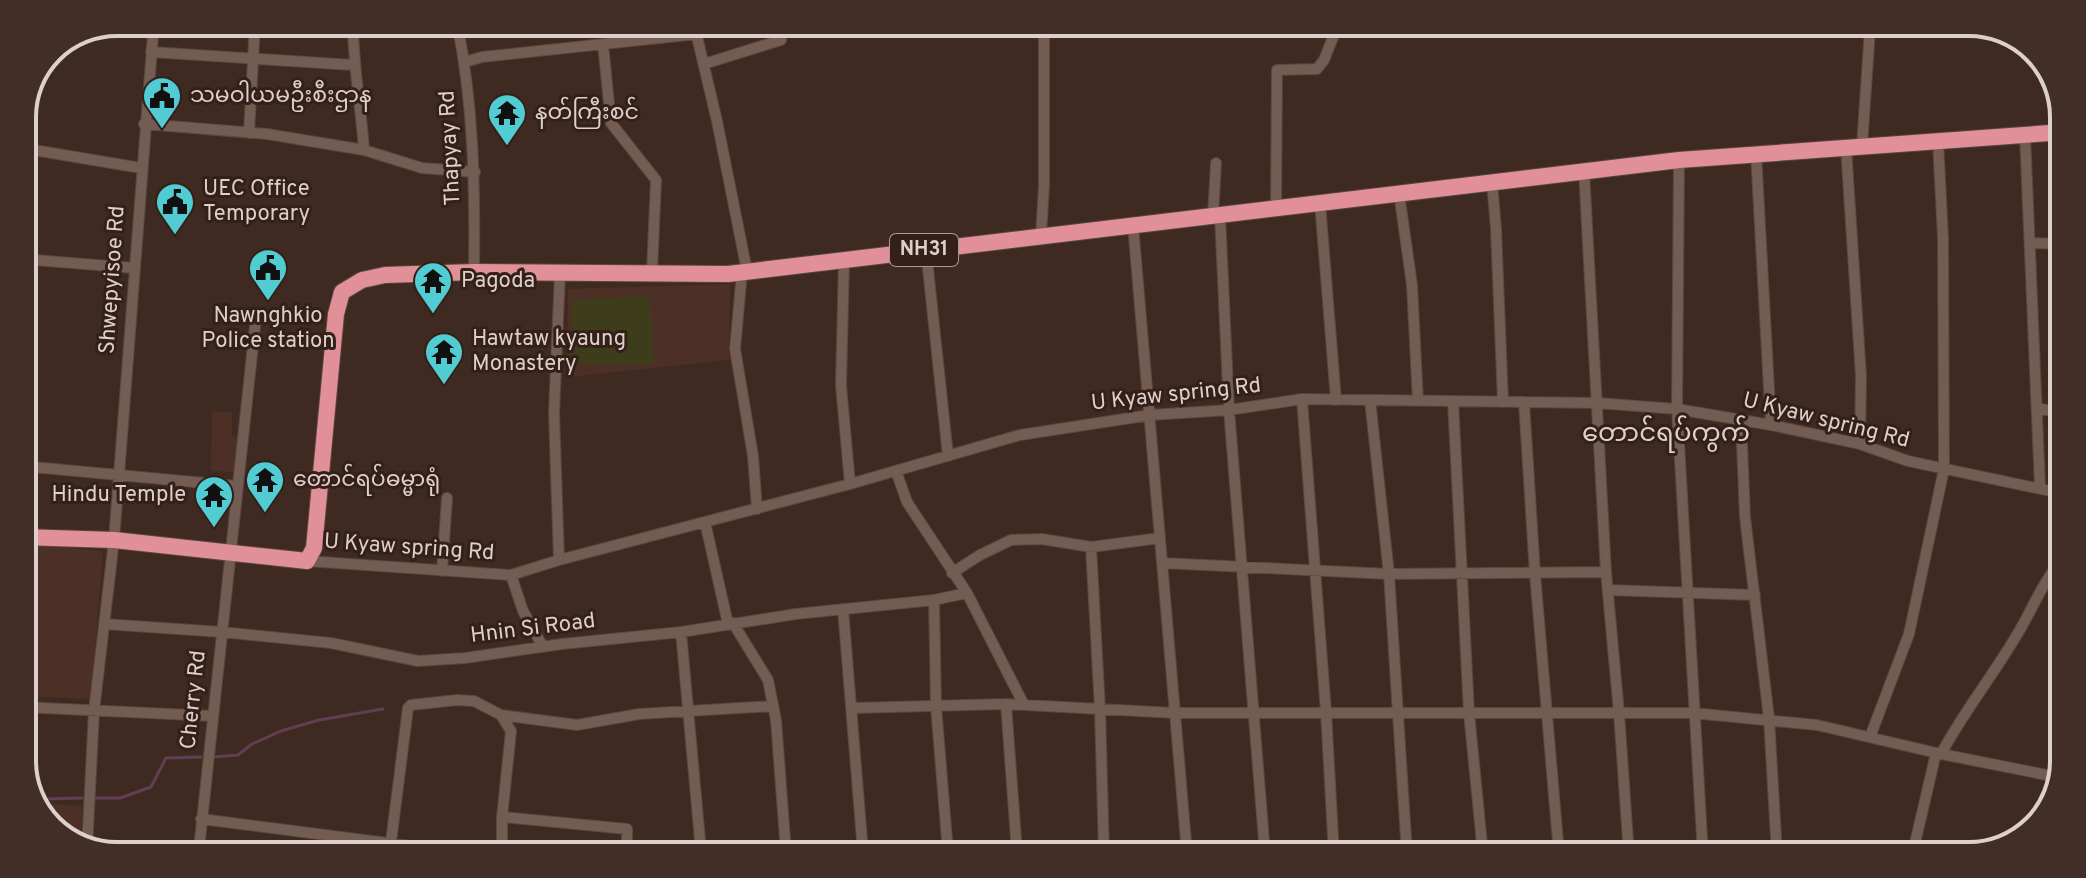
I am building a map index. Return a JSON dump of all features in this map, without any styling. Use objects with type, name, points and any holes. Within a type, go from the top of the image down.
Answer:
[{"type":"highway","name":"NH31","points":[[307,561],[314,548],[336,314],[342,292],[362,280],[385,275],[474,272],[745,272],[1679,160],[2050,133]]},
{"type":"highway","points":[[36,537],[114,540],[307,561]]},
{"type":"street","name":"Shwepyisoe Rd","points":[[88,836],[94,711],[114,540],[153,36]]},
{"type":"street","points":[[249,133],[255,36]]},
{"type":"street","points":[[353,36],[353,65],[360,99],[364,150]]},
{"type":"street","name":"Thapyay Rd","points":[[460,36],[475,172],[474,272]]},
{"type":"street","points":[[465,62],[482,57],[652,36]]},
{"type":"street","points":[[697,36],[745,272],[735,349],[753,456],[757,509]]},
{"type":"street","points":[[704,64],[781,40],[780,36]]},
{"type":"street","points":[[1041,236],[1044,36]]},
{"type":"street","points":[[1276,208],[1274,151],[1277,70],[1317,69],[1333,36]]},
{"type":"street","points":[[1860,444],[1854,146],[1869,36]]},
{"type":"street","points":[[603,44],[611,123],[656,180],[652,272]]},
{"type":"street","points":[[151,52],[353,65]]},
{"type":"street","points":[[144,124],[249,133],[364,150],[422,168],[475,172]]},
{"type":"street","points":[[2025,135],[2040,487]]},
{"type":"street","points":[[1870,737],[1909,634],[1944,469],[1943,238],[1938,141]]},
{"type":"street","points":[[36,150],[141,168]]},
{"type":"street","points":[[1756,153],[1771,425]]},
{"type":"street","points":[[1679,160],[1677,409],[1702,842]]},
{"type":"street","points":[[1216,163],[1216,215],[1229,410],[1264,842]]},
{"type":"street","points":[[1584,171],[1606,572],[1628,842]]},
{"type":"street","points":[[1492,182],[1503,402]]},
{"type":"street","points":[[1399,193],[1412,285],[1418,401]]},
{"type":"street","points":[[1320,203],[1336,400]]},
{"type":"street","points":[[1133,225],[1186,842]]},
{"type":"street","points":[[2030,243],[2050,244]]},
{"type":"street","points":[[926,250],[948,456]]},
{"type":"street","points":[[36,260],[134,268]]},
{"type":"street","points":[[844,260],[841,385],[850,484]]},
{"type":"street","points":[[559,560],[554,413],[560,272]]},
{"type":"street","name":"Cherry Rd","points":[[199,842],[256,317]]},
{"type":"street","points":[[1302,399],[1333,842]]},
{"type":"street","name":"U Kyaw spring Rd","points":[[307,561],[511,575],[1020,435],[1150,415],[1229,410],[1302,399],[1597,403],[1677,409],[1860,444],[1908,461],[2050,490]]},
{"type":"street","points":[[1370,400],[1389,574],[1406,842]]},
{"type":"street","points":[[1453,401],[1469,713],[1482,842]]},
{"type":"street","points":[[1524,402],[1558,842]]},
{"type":"street","points":[[2037,408],[2050,411]]},
{"type":"street","points":[[1741,420],[1745,517],[1769,718],[1776,842]]},
{"type":"street","points":[[36,467],[237,486]]},
{"type":"street","points":[[896,471],[907,502],[967,593],[1024,705]]},
{"type":"street","points":[[442,571],[447,498]]},
{"type":"street","points":[[705,522],[730,623],[768,680],[785,842]]},
{"type":"street","points":[[952,573],[1011,540],[1042,539],[1091,547],[1160,538]]},
{"type":"street","points":[[1091,547],[1104,842]]},
{"type":"street","points":[[1162,563],[1389,574],[1606,572]]},
{"type":"street","points":[[1916,842],[1939,754],[2016,637],[2050,574]]},
{"type":"street","points":[[511,575],[523,611],[543,647]]},
{"type":"street","points":[[1608,590],[1755,595]]},
{"type":"street","name":"Hnin Si Road","points":[[104,624],[331,643],[418,661],[681,632],[730,623],[934,600],[967,593]]},
{"type":"street","points":[[934,600],[936,706],[947,842]]},
{"type":"street","points":[[843,609],[862,842]]},
{"type":"street","points":[[681,632],[700,842]]},
{"type":"street","points":[[201,819],[391,842],[406,714],[411,705],[474,701],[501,715],[577,725],[639,714],[773,706]]},
{"type":"street","points":[[853,708],[1006,704],[1175,713],[1693,713],[1817,725],[1939,754],[2048,775]]},
{"type":"street","points":[[1006,704],[1016,842]]},
{"type":"street","points":[[36,708],[212,716]]},
{"type":"street","points":[[501,715],[511,731],[502,842]]},
{"type":"street","points":[[502,817],[627,829],[627,842]]},
{"type":"street","points":[[340,836],[340,842]]},
{"type":"shaded area","points":[[730,284],[729,360],[567,377],[568,289]]},
{"type":"shaded area","points":[[649,296],[654,364],[573,364],[572,300]]},
{"type":"shaded area","points":[[212,411],[232,412],[232,436],[240,438],[236,472],[211,471]]},
{"type":"shaded area","points":[[36,545],[103,551],[91,699],[36,697]]},
{"type":"shaded area","points":[[52,804],[82,806],[81,834],[63,822],[52,809]]},
{"type":"waterway","points":[[214,757],[238,755],[252,744],[281,731],[319,720],[383,709]]},
{"type":"waterway","points":[[96,798],[120,798],[151,787],[166,758],[201,757]]},
{"type":"waterway","points":[[45,799],[82,798]]},
{"type":"place","name":"သမဝါယမဦးစီးဌာန","points":[[162,130]]},
{"type":"place","name":"နတ်ကြီးစင်","points":[[507,147]]},
{"type":"place","name":"UEC Office Temporary","points":[[175,236]]},
{"type":"place","name":"Nawnghkio Police station","points":[[268,302]]},
{"type":"place","name":"Pagoda","points":[[433,315]]},
{"type":"place","name":"Hawtaw kyaung Monastery","points":[[444,386]]},
{"type":"place","name":"တောင်ရပ်ဓမ္မာရုံ","points":[[265,514]]},
{"type":"place","name":"Hindu Temple","points":[[214,529]]},
{"type":"district","name":"တောင်ရပ်ကွက်","points":[[1666,434]]}]
